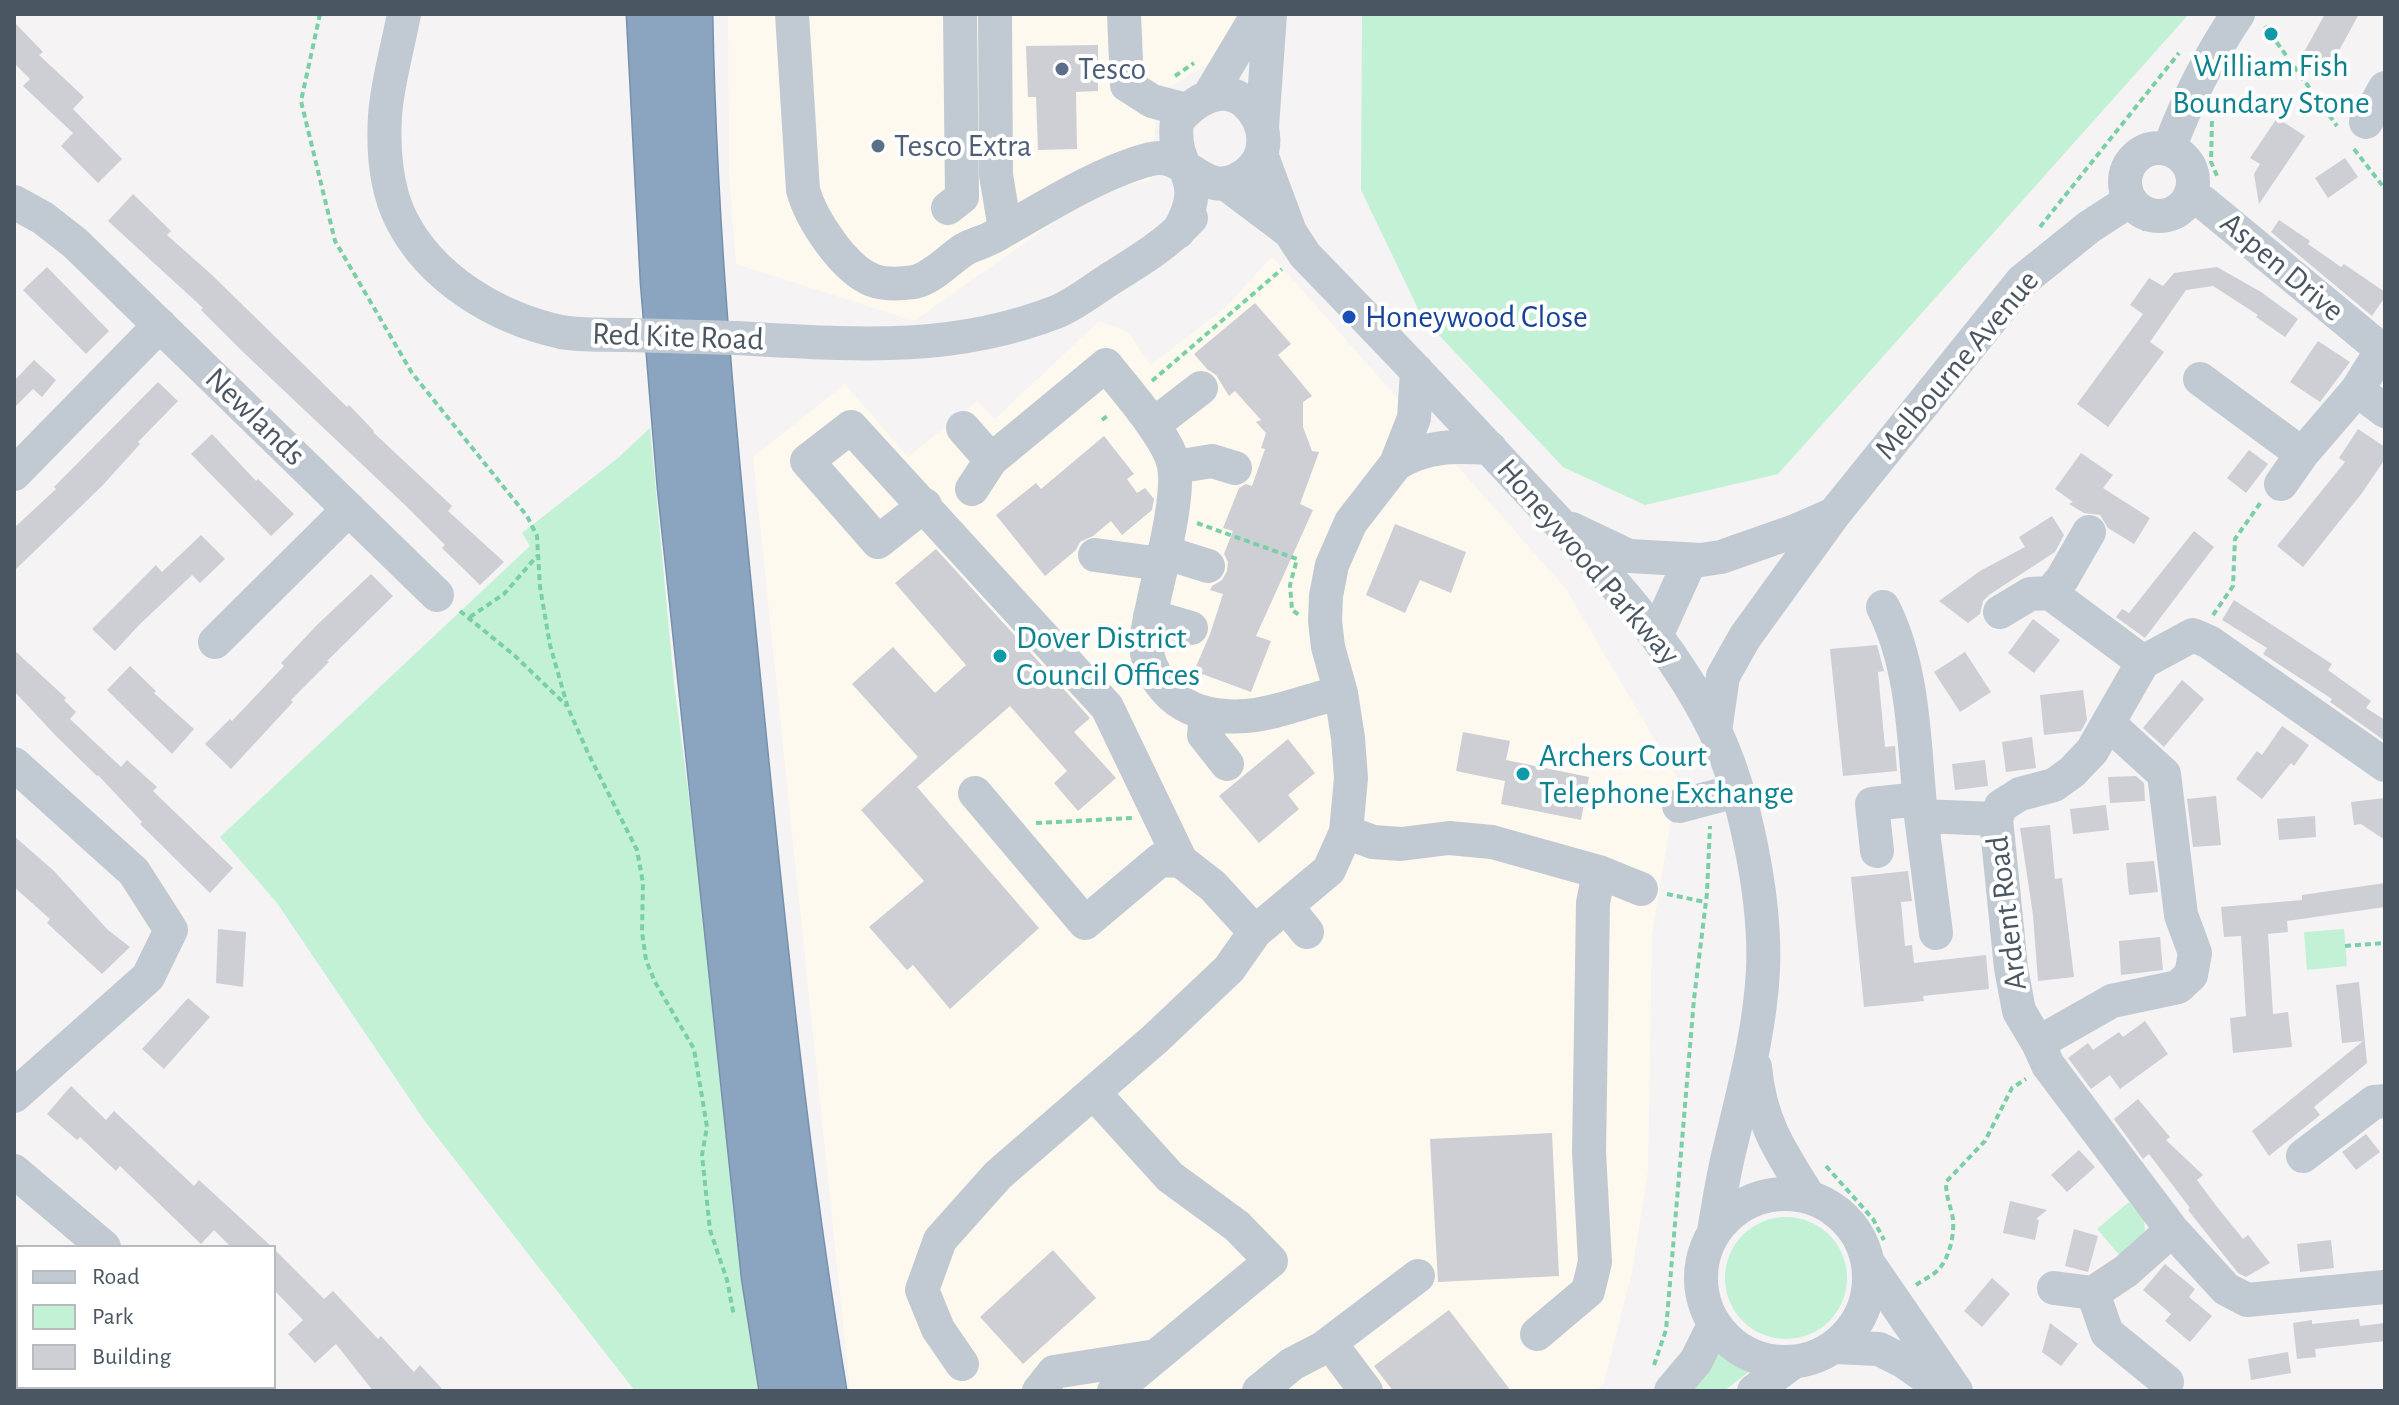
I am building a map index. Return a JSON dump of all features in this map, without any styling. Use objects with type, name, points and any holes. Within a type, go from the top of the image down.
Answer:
[{"type":"highway","points":[[649,14],[663,281],[682,502],[762,1260],[782,1391]]},
{"type":"highway","points":[[690,14],[702,273],[718,486],[754,849],[805,1274],[824,1391]]},
{"type":"street","name":"Red Kite Road","points":[[404,14],[385,115],[388,175],[400,218],[427,258],[467,292],[514,318],[563,332],[889,344],[967,338],[1059,311],[1163,246],[1225,183]]},
{"type":"street","points":[[792,14],[803,190],[820,227],[850,265],[872,280],[894,284],[918,281],[968,248],[1114,172],[1153,159],[1172,158],[1211,182],[1225,183],[1247,174],[1262,140],[1257,114],[1239,98],[1225,95],[1197,103],[1152,101],[1127,85],[1124,14]]},
{"type":"street","points":[[948,208],[962,197],[960,14]]},
{"type":"street","points":[[995,14],[996,175],[1005,229]]},
{"type":"street","points":[[1178,232],[1192,200],[1192,185],[1176,148],[1177,121],[1197,103],[1258,14]]},
{"type":"street","name":"Honeywood Parkway","points":[[1270,14],[1262,140],[1290,248]]},
{"type":"street","points":[[2169,149],[2186,104],[2211,54],[2251,19]]},
{"type":"street","points":[[2354,134],[2385,88]]},
{"type":"street","points":[[2157,147],[2169,149],[2178,152],[2192,173],[2199,200],[2157,217],[2130,217],[2124,178],[2128,166],[2145,150],[2157,147]]},
{"type":"street","name":"Honeywood Parkway","points":[[1225,183],[1290,248],[1305,255],[1560,524],[1657,634],[1715,731],[1724,794],[1755,869],[1763,925],[1763,972],[1753,1053],[1729,1151],[1714,1231]]},
{"type":"street","name":"Aspen Drive","points":[[2199,200],[2382,350],[2357,390]]},
{"type":"street","name":"Newlands","points":[[14,202],[43,218],[75,243],[437,595]]},
{"type":"street","name":"Melbourne Avenue","points":[[1715,731],[1723,676],[1745,637],[1834,514],[2022,281],[2089,227],[2130,217]]},
{"type":"street","points":[[14,474],[160,325]]},
{"type":"street","points":[[972,489],[991,460],[1106,365],[1143,412],[1175,467],[1170,515],[1150,616],[1147,652],[1154,673],[1177,700],[1206,714],[1249,716],[1341,693]]},
{"type":"street","points":[[962,1364],[938,1329],[922,1290],[940,1240],[998,1175],[1155,1039],[1229,969],[1255,932],[1296,919],[1329,870],[1346,832],[1351,778],[1341,693],[1328,647],[1332,565],[1351,522],[1396,464],[1414,418],[1417,371]]},
{"type":"street","points":[[2200,379],[2302,454]]},
{"type":"street","points":[[1143,412],[1201,388]]},
{"type":"street","points":[[2281,484],[2302,454],[2357,390],[2385,411]]},
{"type":"street","points":[[963,428],[991,460]]},
{"type":"street","points":[[1396,464],[1417,452],[1441,446],[1490,448]]},
{"type":"street","points":[[1175,467],[1212,461],[1235,468]]},
{"type":"street","points":[[925,505],[1107,707],[1170,860],[1213,886],[1255,932]]},
{"type":"street","points":[[215,642],[349,509]]},
{"type":"street","name":"Melbourne Avenue","points":[[1560,524],[1629,556],[1690,561],[1721,557],[1834,514]]},
{"type":"street","points":[[2050,593],[2062,579],[2089,532]]},
{"type":"street","points":[[1095,555],[1162,558],[1208,566]]},
{"type":"street","points":[[1657,634],[1690,561]]},
{"type":"street","points":[[2000,612],[2030,594],[2050,593],[2143,662],[2193,635],[2209,642],[2385,765]]},
{"type":"street","points":[[1883,607],[1896,633],[1907,685],[1936,933]]},
{"type":"street","points":[[1150,616],[1191,628]]},
{"type":"street","name":"Ardent Road","points":[[2143,662],[2092,751],[2054,785],[2020,794],[2001,806],[1996,819],[2011,968],[2019,1011],[2043,1054],[2172,1230],[2226,1289],[2247,1300],[2385,1287]]},
{"type":"street","points":[[1206,714],[1204,735],[1227,764]]},
{"type":"street","points":[[2043,1054],[2112,1001],[2178,987],[2191,975],[2195,953],[2181,915],[2164,774],[2109,724]]},
{"type":"street","points":[[14,764],[134,872],[171,930],[148,977],[14,1096]]},
{"type":"street","points":[[975,793],[1085,923],[1170,860]]},
{"type":"street","points":[[1679,806],[1724,794]]},
{"type":"street","points":[[1877,851],[1872,804],[1920,807],[1996,819]]},
{"type":"street","points":[[1346,832],[1373,842],[1401,844],[1449,838],[1492,842],[1599,872],[1641,889]]},
{"type":"street","points":[[1537,1334],[1588,1291],[1595,1262],[1589,1097],[1593,903],[1599,872]]},
{"type":"street","name":"Honeywood Parkway","points":[[1753,1053],[1757,1092],[1770,1133],[1809,1197]]},
{"type":"street","points":[[1094,1093],[1170,1177],[1237,1226],[1271,1261],[1114,1391]]},
{"type":"street","points":[[2303,1156],[2374,1102],[2385,1101]]},
{"type":"street","points":[[14,1171],[102,1245]]},
{"type":"street","points":[[1877,1253],[1863,1310],[1851,1331],[1834,1347],[1814,1358],[1792,1363],[1769,1362],[1748,1354],[1729,1342],[1714,1325],[1703,1302],[1700,1277],[1704,1253],[1714,1231],[1728,1214],[1746,1202],[1767,1195],[1788,1193],[1809,1197],[1831,1207],[1848,1222],[1861,1241],[1877,1253],[1913,1329],[1956,1391]]},
{"type":"street","points":[[2054,1288],[2093,1293],[2126,1271],[2172,1230]]},
{"type":"street","points":[[1259,1391],[1292,1364],[1330,1343],[1418,1276]]},
{"type":"street","points":[[2093,1293],[2107,1333],[2167,1382]]},
{"type":"street","points":[[1662,1379],[1696,1361],[1714,1325]]},
{"type":"street","points":[[1330,1343],[1366,1391]]},
{"type":"street","points":[[1834,1347],[1879,1349],[1903,1361],[1946,1391]]},
{"type":"street","points":[[1039,1391],[1054,1372],[1156,1356]]},
{"type":"street","points":[[1754,1391],[1792,1363]]},
{"type":"path","points":[[320,14],[301,101],[335,241],[412,373],[527,516],[537,536],[540,587],[550,645],[568,708],[637,850],[643,883],[642,932],[646,960],[655,982],[694,1049],[707,1127],[702,1155],[710,1230],[727,1280],[735,1322]]},
{"type":"path","points":[[2251,19],[2354,134],[2385,189]]},
{"type":"path","points":[[2130,217],[2151,225],[2175,221],[2199,200],[2211,162],[2213,116]]},
{"type":"path","points":[[1143,412],[1290,248]]},
{"type":"path","points":[[2198,637],[2233,586],[2235,539],[2264,499],[2281,484]]},
{"type":"path","points":[[1170,515],[1297,559],[1289,597],[1292,610],[1328,620]]},
{"type":"path","points":[[469,618],[504,594],[538,554]]},
{"type":"path","points":[[437,595],[515,656],[568,708]]},
{"type":"path","points":[[1662,1379],[1694,999],[1724,794]]},
{"type":"path","points":[[998,821],[1026,823],[1143,818],[1170,860]]},
{"type":"path","points":[[1641,889],[1706,902]]},
{"type":"path","points":[[2345,946],[2385,943]]},
{"type":"path","points":[[1913,1329],[1912,1288],[1940,1269],[1951,1244],[1954,1229],[1946,1182],[1985,1141],[2012,1088],[2043,1054]]},
{"type":"path","points":[[1820,1160],[1873,1219],[1877,1253]]},
{"type":"shaded area","points":[[728,14],[1242,14],[1221,57],[1159,93],[1150,181],[1104,187],[914,321],[736,264],[729,174]]},
{"type":"shaded area","points":[[1272,256],[1566,589],[1678,779],[1652,934],[1648,1171],[1632,1272],[1604,1382],[1597,1391],[850,1391],[753,457],[845,384],[908,457],[977,401],[995,419],[1099,321],[1128,332],[1151,365],[1228,305]]},
{"type":"green space","points":[[1362,14],[2189,14],[1778,474],[1645,505],[1563,467],[1422,317],[1361,190]]},
{"type":"green space","points":[[650,428],[674,683],[766,1391],[635,1391],[424,1120],[277,903],[220,837],[530,546],[522,533],[618,458]]},
{"type":"green space","points":[[2344,929],[2347,966],[2307,970],[2304,932]]},
{"type":"green space","points":[[2129,1202],[2144,1220],[2145,1231],[2121,1257],[2097,1229]]},
{"type":"green space","points":[[1786,1217],[1809,1222],[1829,1235],[1842,1255],[1847,1278],[1842,1301],[1829,1321],[1809,1334],[1786,1339],[1763,1334],[1743,1321],[1730,1301],[1725,1278],[1730,1255],[1743,1235],[1763,1222]]},
{"type":"green space","points":[[1718,1338],[1759,1364],[1724,1391],[1683,1391]]},
{"type":"building","points":[[2325,14],[2359,14],[2324,78],[2298,63]]},
{"type":"building","points":[[14,22],[43,52],[39,55],[84,97],[73,109],[122,159],[98,183],[61,146],[73,133],[23,86],[30,79],[14,63]]},
{"type":"building","name":"Tesco","points":[[1098,45],[1098,91],[1076,92],[1077,149],[1038,150],[1036,97],[1028,97],[1026,46]]},
{"type":"building","points":[[2277,118],[2305,136],[2259,204],[2254,174],[2260,164],[2250,158]]},
{"type":"building","points":[[2345,158],[2358,177],[2328,198],[2315,178]]},
{"type":"building","points":[[133,194],[171,231],[167,235],[347,407],[349,405],[373,432],[452,506],[448,511],[504,562],[480,585],[442,548],[445,545],[405,505],[242,351],[201,310],[203,308],[108,221]]},
{"type":"building","points":[[2279,220],[2341,267],[2344,264],[2385,292],[2372,316],[2271,232]]},
{"type":"building","points":[[47,267],[109,331],[86,354],[23,290]]},
{"type":"building","points":[[2217,267],[2261,292],[2298,319],[2285,337],[2213,286],[2186,290],[2150,342],[2164,352],[2108,427],[2077,404],[2143,314],[2130,305],[2149,278],[2163,286],[2174,273]]},
{"type":"building","points":[[1255,303],[1291,344],[1278,355],[1312,396],[1303,402],[1303,427],[1312,451],[1319,452],[1300,504],[1313,510],[1256,636],[1271,641],[1251,692],[1194,671],[1223,594],[1210,590],[1227,571],[1228,562],[1224,554],[1233,531],[1223,528],[1239,488],[1246,484],[1252,486],[1265,449],[1261,448],[1266,433],[1256,422],[1261,420],[1235,391],[1229,396],[1216,375],[1194,354]]},
{"type":"building","points":[[2318,341],[2350,362],[2320,402],[2290,382]]},
{"type":"building","points":[[34,360],[56,380],[42,397],[33,389],[14,408],[14,381]]},
{"type":"building","points":[[158,382],[178,401],[138,442],[140,444],[102,486],[14,571],[14,528],[56,489],[54,487]]},
{"type":"building","points":[[2358,429],[2385,447],[2385,459],[2303,567],[2277,546],[2345,462],[2339,458]]},
{"type":"building","points":[[212,434],[256,481],[258,479],[294,514],[271,536],[191,454]]},
{"type":"building","points":[[1104,436],[1134,474],[1127,479],[1137,493],[1145,488],[1154,499],[1152,510],[1122,535],[1111,521],[1080,542],[1076,550],[1045,576],[996,515],[1036,483],[1041,489]]},
{"type":"building","points":[[2249,450],[2268,464],[2246,493],[2227,478]]},
{"type":"building","points":[[2081,453],[2113,475],[2103,488],[2150,518],[2134,544],[2108,528],[2100,515],[2084,513],[2069,504],[2073,502],[2055,489]]},
{"type":"building","points":[[2052,516],[2064,535],[2055,552],[1989,595],[1983,601],[1980,614],[1968,623],[1939,601],[1980,571],[2025,547],[2019,537]]},
{"type":"building","points":[[1395,524],[1466,552],[1451,593],[1420,580],[1405,613],[1366,595]]},
{"type":"building","points":[[2194,531],[2214,547],[2145,638],[2116,617],[2122,609],[2129,613]]},
{"type":"building","points":[[201,535],[225,559],[200,583],[192,575],[115,651],[92,629],[156,565],[162,572]]},
{"type":"building","points":[[936,549],[1090,718],[1074,732],[1116,778],[1078,811],[1054,783],[1067,771],[1010,706],[917,787],[1039,928],[950,1009],[913,965],[907,970],[869,927],[924,881],[861,810],[918,757],[852,684],[893,647],[935,693],[966,665],[895,583]]},
{"type":"building","points":[[371,574],[393,596],[327,661],[231,769],[205,744],[230,719],[232,721],[284,666],[281,663]]},
{"type":"building","points":[[2234,600],[2332,664],[2328,670],[2371,701],[2366,708],[2385,720],[2385,741],[2330,702],[2332,699],[2263,654],[2267,648],[2222,620]]},
{"type":"building","points":[[2033,619],[2060,640],[2034,673],[2008,653]]},
{"type":"building","points":[[1877,645],[1884,671],[1878,672],[1885,747],[1895,746],[1897,771],[1843,776],[1830,649]]},
{"type":"building","points":[[14,650],[66,698],[64,700],[76,712],[70,719],[121,767],[127,760],[157,787],[153,791],[233,868],[210,893],[14,691]]},
{"type":"building","points":[[1965,652],[1991,692],[1960,712],[1934,672]]},
{"type":"building","points":[[130,666],[156,691],[154,693],[194,729],[172,754],[107,690]]},
{"type":"building","points":[[2182,680],[2204,699],[2164,747],[2143,728]]},
{"type":"building","points":[[2083,690],[2087,720],[2081,731],[2044,735],[2040,695]]},
{"type":"building","points":[[2282,726],[2309,745],[2294,766],[2291,763],[2262,799],[2236,779],[2257,751],[2262,755]]},
{"type":"building","name":"Archers Court Telephone Exchange","points":[[1463,732],[1510,741],[1506,760],[1589,777],[1581,820],[1501,804],[1505,781],[1456,771]]},
{"type":"building","points":[[2032,737],[2036,768],[2006,772],[2002,742]]},
{"type":"building","points":[[1288,739],[1315,773],[1288,795],[1299,809],[1259,843],[1219,796]]},
{"type":"building","points":[[1985,760],[1988,786],[1955,790],[1952,764]]},
{"type":"building","points":[[2136,776],[2144,783],[2145,801],[2110,803],[2108,777]]},
{"type":"building","points":[[2216,796],[2221,845],[2193,847],[2187,799]]},
{"type":"building","points":[[2385,798],[2385,840],[2361,824],[2354,825],[2351,802]]},
{"type":"building","points":[[2106,805],[2109,830],[2073,834],[2070,809]]},
{"type":"building","points":[[2315,816],[2316,837],[2279,840],[2277,819]]},
{"type":"building","points":[[2050,825],[2055,879],[2062,878],[2074,977],[2038,981],[2033,915],[2020,828]]},
{"type":"building","points":[[14,836],[54,871],[108,930],[130,947],[102,974],[47,923],[50,919],[14,887]]},
{"type":"building","points":[[2154,861],[2158,892],[2129,895],[2126,863]]},
{"type":"building","points":[[1908,871],[1912,901],[1901,902],[1905,946],[1912,945],[1914,963],[1986,955],[1989,989],[1923,996],[1924,1001],[1864,1007],[1851,877]]},
{"type":"building","points":[[2385,883],[2385,907],[2287,921],[2288,932],[2268,934],[2273,1014],[2288,1012],[2292,1047],[2233,1053],[2230,1018],[2246,1016],[2241,936],[2224,937],[2221,907],[2302,900],[2302,895]]},
{"type":"building","points":[[218,929],[246,932],[243,987],[216,983]]},
{"type":"building","points":[[2160,937],[2163,970],[2121,975],[2119,941]]},
{"type":"building","points":[[2359,982],[2367,1063],[2314,1107],[2320,1115],[2269,1156],[2252,1131],[2363,1041],[2342,1043],[2336,985]]},
{"type":"building","points":[[188,998],[210,1017],[164,1069],[142,1049]]},
{"type":"building","points":[[2145,1021],[2168,1054],[2120,1089],[2110,1075],[2091,1089],[2068,1058],[2088,1043],[2093,1050],[2119,1032],[2123,1037]]},
{"type":"building","points":[[71,1086],[106,1120],[114,1111],[194,1186],[199,1180],[270,1245],[229,1245],[214,1230],[201,1244],[120,1166],[116,1171],[80,1137],[77,1140],[47,1114]]},
{"type":"building","points":[[2138,1099],[2170,1137],[2166,1140],[2203,1175],[2197,1180],[2214,1203],[2243,1239],[2248,1235],[2270,1263],[2246,1277],[2238,1273],[2149,1154],[2143,1159],[2114,1119]]},
{"type":"building","points":[[1552,1133],[1559,1276],[1438,1282],[1430,1139]]},
{"type":"building","points":[[2366,1134],[2380,1152],[2356,1170],[2342,1152]]},
{"type":"building","points":[[2079,1150],[2095,1167],[2067,1192],[2051,1175]]},
{"type":"building","points":[[2010,1201],[2047,1210],[2036,1219],[2039,1220],[2035,1240],[2003,1233]]},
{"type":"building","points":[[2074,1229],[2098,1236],[2088,1272],[2065,1266]]},
{"type":"building","points":[[2331,1240],[2334,1268],[2300,1272],[2297,1244]]},
{"type":"building","points":[[1053,1250],[1096,1298],[1023,1364],[980,1317]]},
{"type":"building","points":[[276,1251],[324,1299],[333,1291],[414,1372],[420,1365],[444,1391],[373,1391],[336,1344],[315,1363],[288,1334],[303,1320],[276,1292]]},
{"type":"building","points":[[2165,1264],[2195,1289],[2189,1297],[2212,1316],[2190,1342],[2165,1321],[2171,1314],[2143,1290]]},
{"type":"building","points":[[1992,1278],[2010,1294],[1982,1327],[1964,1311]]},
{"type":"building","points":[[1449,1310],[1511,1391],[1393,1391],[1374,1366]]},
{"type":"building","points":[[2359,1319],[2360,1326],[2385,1323],[2385,1341],[2315,1349],[2316,1357],[2297,1359],[2293,1323]]},
{"type":"building","points":[[2050,1323],[2078,1344],[2061,1366],[2042,1352]]},
{"type":"building","points":[[2288,1352],[2291,1373],[2251,1380],[2248,1359]]},
{"type":"place","name":"William Fish Boundary Stone","points":[[2271,34]]},
{"type":"place","name":"Tesco","points":[[1062,69]]},
{"type":"place","name":"Tesco Extra","points":[[878,146]]},
{"type":"place","name":"Honeywood Close","points":[[1349,317]]},
{"type":"place","name":"Dover District Council Offices","points":[[1000,656]]},
{"type":"place","name":"Archers Court Telephone Exchange","points":[[1523,774]]}]
